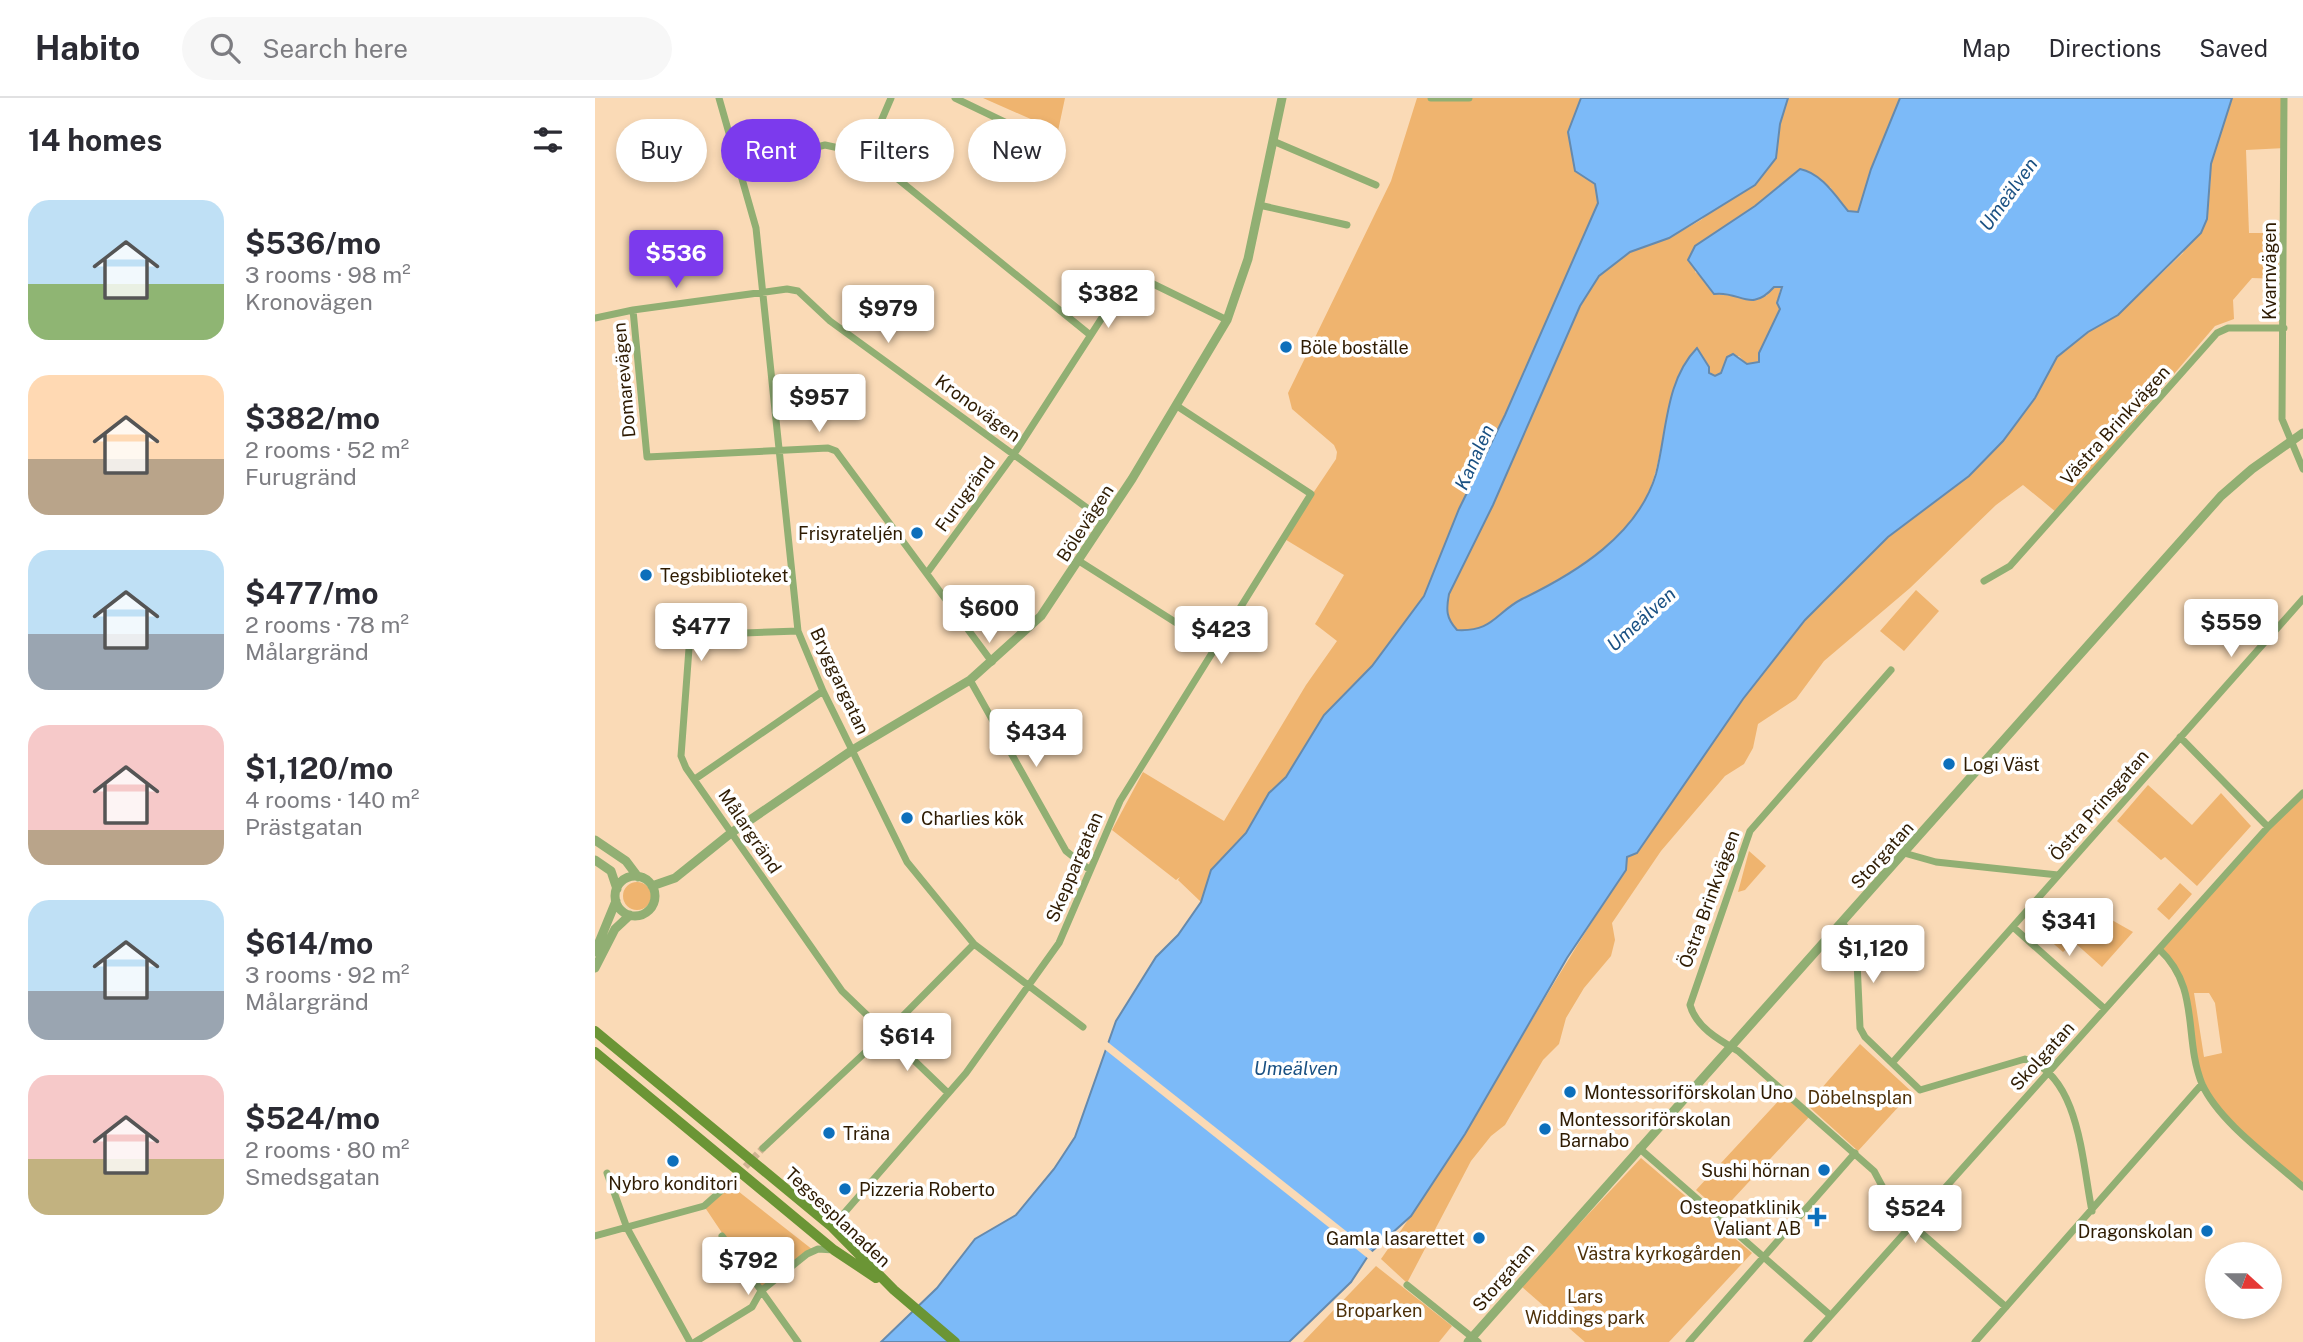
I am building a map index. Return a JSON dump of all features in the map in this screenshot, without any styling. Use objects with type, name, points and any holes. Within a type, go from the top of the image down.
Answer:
[{"type":"main road","name":"Tegsesplanaden","points":[[595,1031],[832,1227],[894,1290]]},
{"type":"main road","name":"Tegsesplanaden","points":[[595,1052],[834,1250],[894,1290]]},
{"type":"main road","points":[[894,1290],[955,1342]]},
{"type":"street","name":"Bryggargatan","points":[[719,98],[725,119]]},
{"type":"street","points":[[882,119],[891,98]]},
{"type":"street","points":[[954,98],[998,119]]},
{"type":"street","name":"Bölevägen","points":[[652,886],[675,878],[731,833],[854,749],[970,680],[1041,616],[1105,521],[1227,320],[1248,259],[1282,98]]},
{"type":"street","points":[[1431,98],[1469,98]]},
{"type":"street","name":"Kvarnvägen","points":[[2284,98],[2282,419],[2303,469]]},
{"type":"street","points":[[1273,141],[1376,185]]},
{"type":"street","name":"Bryggargatan","points":[[744,182],[757,229],[798,631],[823,691],[854,749],[907,862],[974,944],[1083,1027]]},
{"type":"street","points":[[902,182],[1089,334]]},
{"type":"street","points":[[1259,205],[1347,225]]},
{"type":"street","name":"Furugränd","points":[[927,573],[1014,454],[1127,279],[1135,277],[1227,320]]},
{"type":"street","name":"Kronovägen","points":[[595,318],[762,292],[787,289],[799,291],[830,321],[1105,521]]},
{"type":"street","name":"Domarevägen","points":[[633,310],[647,457],[828,448],[842,455],[992,662]]},
{"type":"street","name":"Västra Brinkvägen","points":[[1984,581],[2010,566],[2217,333],[2228,328],[2284,328]]},
{"type":"street","name":"Skeppargatan","points":[[832,1227],[995,1036],[1059,943],[1120,801],[1311,494],[1177,406]]},
{"type":"street","name":"Storgatan","points":[[1473,1340],[1639,1147],[2221,496],[2252,469],[2303,433]]},
{"type":"street","points":[[1079,561],[1216,648]]},
{"type":"street","name":"Östra Prinsgatan","points":[[1892,1063],[2303,599]]},
{"type":"street","name":"Målargränd","points":[[798,631],[690,635],[679,744],[686,768],[842,991],[948,1093]]},
{"type":"street","name":"Östra Brinkvägen","points":[[1891,670],[1754,824],[1745,841],[1733,886],[1691,997],[1696,1019],[1855,1153],[1879,1176],[1895,1210],[2006,1307]]},
{"type":"street","points":[[970,680],[1066,851],[1090,870]]},
{"type":"street","points":[[695,779],[823,691]]},
{"type":"street","points":[[2180,737],[2268,827]]},
{"type":"street","name":"Skolgatan","points":[[1807,1342],[2268,827],[2303,793]]},
{"type":"street","points":[[595,840],[626,861],[638,877],[652,886],[655,897],[651,908],[642,915],[630,915],[619,908],[616,901]]},
{"type":"street","points":[[1904,853],[1936,862],[2058,875]]},
{"type":"street","points":[[595,860],[611,872],[617,889],[616,901],[595,952]]},
{"type":"street","points":[[617,889],[628,878],[638,877]]},
{"type":"street","points":[[595,968],[615,929],[630,915]]},
{"type":"street","points":[[1842,923],[1856,939],[1862,1034],[1920,1090],[2025,1059],[2049,1073],[2069,1099],[2092,1211]]},
{"type":"street","points":[[2013,927],[2105,1009]]},
{"type":"street","points":[[764,1148],[886,1033],[974,944]]},
{"type":"street","points":[[2159,949],[2177,968],[2186,993],[2203,1084],[2221,1112],[2303,1187]]},
{"type":"street","points":[[1975,1342],[2203,1084]]},
{"type":"street","points":[[1639,1147],[1830,1315]]},
{"type":"street","points":[[1689,1342],[1855,1153]]},
{"type":"street","points":[[607,1173],[627,1228],[692,1342],[752,1307],[761,1291],[813,1250],[834,1250]]},
{"type":"street","points":[[595,1236],[704,1206],[731,1182]]},
{"type":"street","points":[[722,1236],[798,1342]]},
{"type":"street","points":[[1407,1285],[1473,1340]]},
{"type":"green space","points":[[983,98],[1065,98],[1061,119],[1031,119]]},
{"type":"green space","points":[[1417,98],[1581,98],[1568,133],[1584,176],[1595,184],[1598,203],[1505,415],[1459,509],[1424,596],[1372,666],[1324,715],[1286,777],[1269,793],[1246,833],[1211,870],[1201,902],[1178,880],[1180,877],[1176,880],[1112,830],[1143,772],[1224,821],[1306,685],[1337,641],[1315,624],[1344,575],[1283,538],[1336,459],[1337,452],[1334,445],[1292,409],[1288,393],[1391,181]]},
{"type":"green space","points":[[1788,98],[1900,98],[1871,169],[1858,212],[1848,211],[1830,187],[1755,206],[1695,246],[1695,272],[1704,278],[1714,294],[1766,296],[1774,287],[1781,286],[1777,303],[1780,309],[1759,353],[1759,362],[1747,365],[1739,356],[1727,357],[1721,373],[1715,376],[1709,373],[1709,367],[1696,349],[1678,377],[1654,478],[1647,496],[1620,535],[1573,572],[1513,604],[1486,625],[1457,630],[1447,614],[1449,594],[1509,469],[1580,306],[1599,276],[1630,252],[1669,238],[1701,220],[1776,158],[1780,124]]},
{"type":"green space","points":[[2232,98],[2284,98],[2285,148],[2246,150],[2249,233],[2279,233],[2279,279],[2252,278],[2233,300],[2234,319],[2215,326],[2056,512],[2023,485],[1996,505],[1910,588],[1824,661],[1796,699],[1758,724],[1753,748],[1744,764],[1725,776],[1661,851],[1612,923],[1615,940],[1611,956],[1584,988],[1566,1018],[1559,1044],[1543,1060],[1505,1125],[1491,1136],[1471,1161],[1407,1283],[1381,1259],[1445,1164],[1626,870],[1627,857],[1637,853],[1743,699],[1805,620],[1888,537],[1969,476],[2003,441],[2035,398],[2057,357],[2088,332],[2119,314],[2183,253],[2210,190],[2211,164]]},
{"type":"green space","points":[[1916,590],[1939,611],[1904,651],[1880,631]]},
{"type":"green space","points":[[2148,785],[2192,825],[2221,793],[2251,826],[2197,886],[2165,857],[2161,860],[2117,821]]},
{"type":"green space","points":[[2303,793],[2303,1187],[2221,1112],[2202,1084],[2186,993],[2159,949]],"holes":[[[2194,993],[2209,993],[2215,1003],[2222,1053],[2204,1057]]]},
{"type":"green space","points":[[1749,851],[1766,866],[1745,890],[1738,892]]},
{"type":"green space","points":[[637,882],[647,886],[651,896],[647,906],[637,910],[627,906],[623,896],[627,886]]},
{"type":"green space","points":[[2180,883],[2192,894],[2169,920],[2157,909]]},
{"type":"green space","points":[[2080,902],[2133,932],[2102,967],[2074,942],[2063,952],[2047,938]]},
{"type":"green space","name":"Döbelnsplan","points":[[1860,1044],[1912,1092],[1858,1151],[1807,1105]]},
{"type":"green space","points":[[1784,1095],[1809,1117],[1721,1212],[1696,1190]]},
{"type":"green space","name":"Västra kyrkogården","points":[[1641,1158],[1752,1253],[1669,1342],[1585,1342],[1521,1286]]},
{"type":"green space","points":[[729,1184],[813,1250],[761,1291],[704,1206]]},
{"type":"green space","name":"Broparken","points":[[1376,1266],[1452,1326],[1439,1342],[1303,1342]]},
{"type":"water","name":"Umeälven","points":[[1581,98],[1788,98],[1780,124],[1776,158],[1755,185],[1669,238],[1630,252],[1599,276],[1580,306],[1493,505],[1449,594],[1448,614],[1457,630],[1486,625],[1513,604],[1563,577],[1603,550],[1635,516],[1656,474],[1673,391],[1687,361],[1697,348],[1709,367],[1709,373],[1715,376],[1721,373],[1727,357],[1733,354],[1747,364],[1759,362],[1759,353],[1780,309],[1777,303],[1782,287],[1774,287],[1766,295],[1751,300],[1714,294],[1688,260],[1695,246],[1755,206],[1800,169],[1821,180],[1848,211],[1858,212],[1871,169],[1900,98],[2232,98],[2211,164],[2207,219],[2201,233],[2118,315],[2088,332],[2057,357],[2035,398],[2003,441],[1969,476],[1888,537],[1805,620],[1743,699],[1637,853],[1627,857],[1626,870],[1567,958],[1465,1134],[1411,1216],[1370,1253],[1351,1282],[1289,1342],[881,1342],[937,1288],[975,1239],[1016,1215],[1054,1169],[1075,1137],[1116,1021],[1156,957],[1178,935],[1201,902],[1211,870],[1246,833],[1269,793],[1286,777],[1324,715],[1372,666],[1424,596],[1459,509],[1505,415],[1598,203],[1595,184],[1575,171],[1568,132]]},
{"type":"pier","points":[[1105,1040],[1375,1254],[1370,1260],[1103,1048]]},
{"type":"tunnel","points":[[731,1182],[763,1148]]},
{"type":"place","name":"Böle boställe","points":[[1286,347]]},
{"type":"place","name":"Frisyrateljén","points":[[917,533]]},
{"type":"place","name":"Tegsbiblioteket","points":[[646,575]]},
{"type":"place","name":"Logi Väst","points":[[1949,764]]},
{"type":"place","name":"Charlies kök","points":[[907,818]]},
{"type":"place","name":"Montessoriförskolan Uno","points":[[1570,1092]]},
{"type":"place","name":"Montessoriförskolan Barnabo","points":[[1545,1129]]},
{"type":"place","name":"Träna","points":[[829,1133]]},
{"type":"place","name":"Nybro konditori","points":[[673,1161]]},
{"type":"place","name":"Sushi hörnan","points":[[1824,1170]]},
{"type":"place","name":"Pizzeria Roberto","points":[[845,1189]]},
{"type":"place","name":"Osteopatklinik Valiant AB","points":[[1817,1217]]},
{"type":"place","name":"Dragonskolan","points":[[2207,1231]]},
{"type":"place","name":"Gamla lasarettet","points":[[1479,1238]]},
{"type":"water label","name":"Kanalen","points":[[1474,457]]},
{"type":"park label","name":"Lars Widdings park","points":[[1585,1306]]}]
